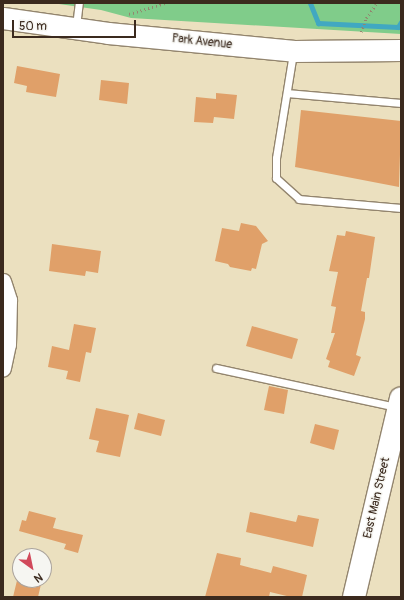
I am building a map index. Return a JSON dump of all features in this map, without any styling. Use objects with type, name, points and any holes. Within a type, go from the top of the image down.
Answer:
[{"type":"main road","name":"Park Avenue","points":[[3,18],[76,28],[294,51],[401,50]]},
{"type":"main road","name":"East Main Street","points":[[354,597],[400,403]]},
{"type":"street","points":[[3,281],[9,300],[8,344],[3,368]]},
{"type":"lane","points":[[76,28],[79,3]]},
{"type":"lane","points":[[294,51],[276,158],[276,178],[299,199],[401,208]]},
{"type":"lane","points":[[287,93],[401,103]]},
{"type":"lane","points":[[216,368],[400,403]]},
{"type":"path","points":[[129,14],[166,3]]},
{"type":"path","points":[[361,30],[366,18],[377,3]]},
{"type":"green space","points":[[52,3],[401,3],[401,34],[131,18],[101,10]]},
{"type":"building","points":[[17,66],[60,74],[56,97],[26,92],[27,86],[14,83]]},
{"type":"building","points":[[101,80],[129,83],[127,104],[99,100]]},
{"type":"building","points":[[216,93],[237,95],[234,119],[214,117],[213,123],[194,122],[196,97],[216,99]]},
{"type":"building","points":[[301,110],[401,121],[399,187],[295,167]]},
{"type":"building","points":[[241,223],[256,226],[268,241],[262,244],[256,269],[252,268],[251,271],[230,267],[228,264],[215,261],[222,228],[239,231]]},
{"type":"building","points":[[346,231],[375,237],[369,278],[367,278],[361,311],[365,312],[365,319],[356,355],[361,357],[354,376],[328,367],[330,361],[326,359],[335,333],[331,333],[336,307],[331,306],[338,272],[329,271],[337,235],[345,236]]},
{"type":"building","points":[[52,244],[101,251],[98,273],[86,271],[85,276],[49,271]]},
{"type":"building","points":[[74,324],[96,328],[91,353],[86,352],[80,382],[66,379],[68,371],[48,367],[52,346],[69,350]]},
{"type":"building","points":[[252,326],[298,339],[292,359],[246,346]]},
{"type":"building","points":[[269,386],[288,390],[284,414],[264,410]]},
{"type":"building","points":[[96,408],[129,415],[120,457],[96,452],[99,441],[89,439]]},
{"type":"building","points":[[138,413],[165,420],[161,436],[134,429]]},
{"type":"building","points":[[315,424],[339,430],[334,450],[310,443]]},
{"type":"building","points":[[29,511],[56,518],[53,528],[83,535],[78,553],[64,549],[66,544],[19,531],[22,520],[26,521]]},
{"type":"building","points":[[250,512],[296,522],[298,515],[319,519],[313,547],[246,532]]},
{"type":"building","points":[[217,553],[241,558],[240,565],[271,573],[273,566],[307,575],[302,597],[291,597],[270,592],[269,597],[205,597]]},
{"type":"building","points":[[15,588],[40,588],[38,597],[13,597]]},
{"type":"waterway","points":[[310,3],[318,23],[398,27],[401,22]]}]
